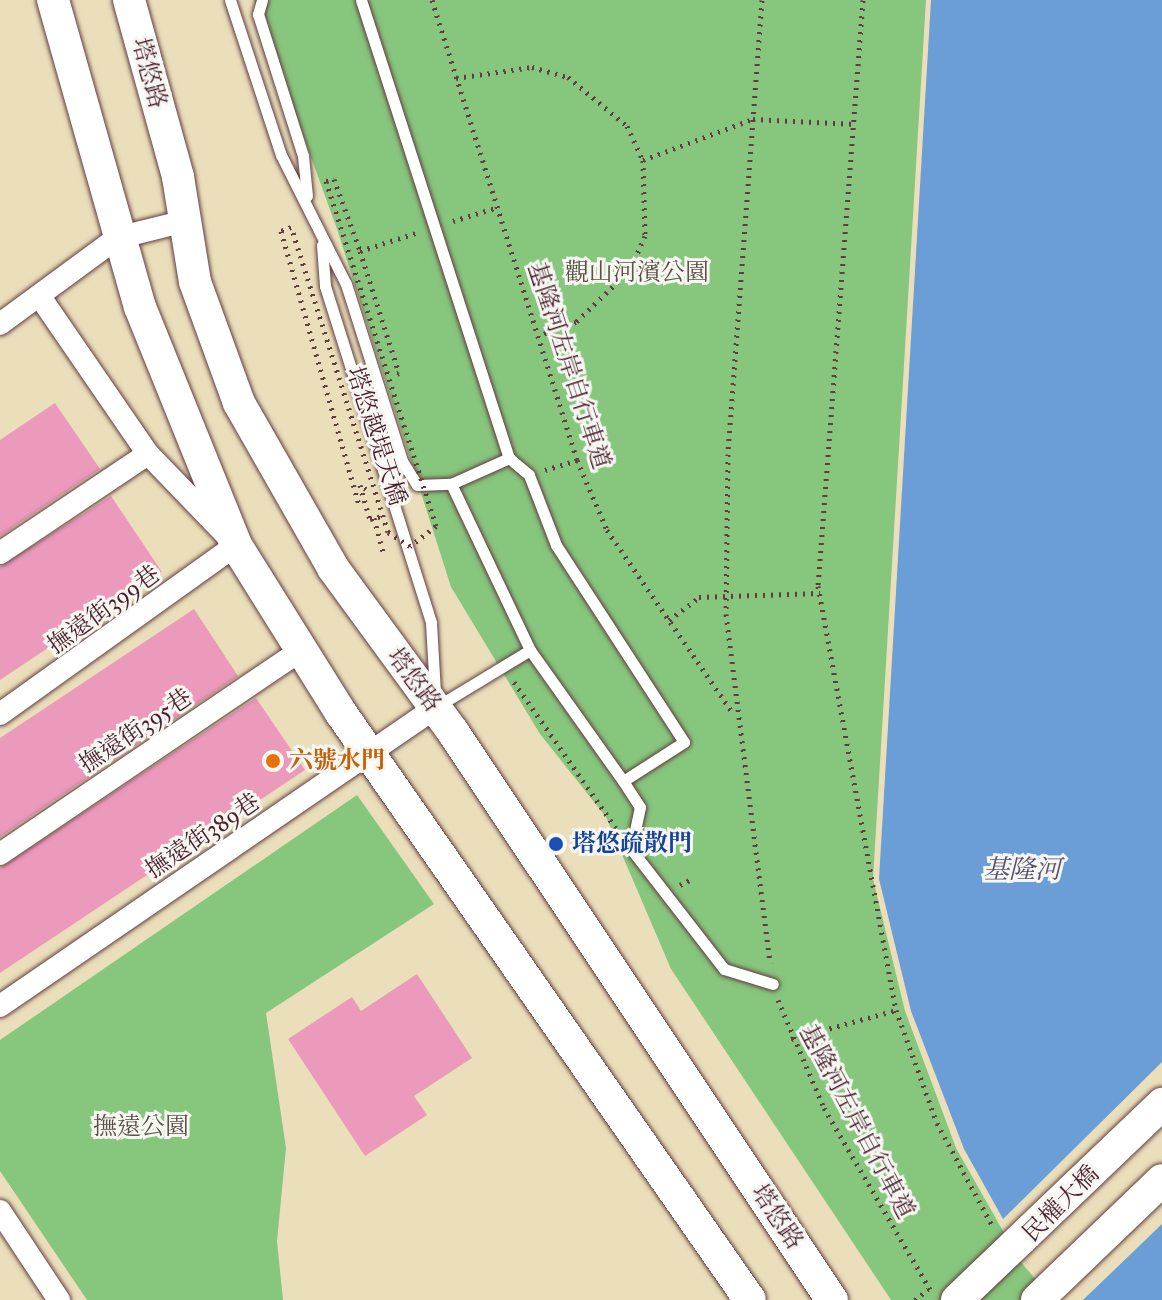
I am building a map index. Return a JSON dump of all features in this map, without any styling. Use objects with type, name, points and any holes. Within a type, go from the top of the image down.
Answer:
[{"type":"main road","points":[[53,0],[117,238],[236,545],[300,651],[369,754],[750,1300]]},
{"type":"main road","name":"塔悠路","points":[[129,0],[185,221],[195,282],[239,403],[333,568],[435,708],[832,1300]]},
{"type":"main road","name":"民權大橋","points":[[957,1300],[1162,1104]]},
{"type":"main road","points":[[1037,1300],[1162,1180]]},
{"type":"street","points":[[0,324],[117,238],[185,221]]},
{"type":"street","points":[[40,297],[148,454],[236,545]]},
{"type":"street","points":[[0,553],[148,454]]},
{"type":"street","name":"撫遠街399巷","points":[[0,714],[236,545]]},
{"type":"street","name":"撫遠街395巷","points":[[0,854],[300,651]]},
{"type":"street","name":"撫遠街389巷","points":[[0,1006],[435,708]]},
{"type":"street","points":[[0,1211],[59,1300]]},
{"type":"lane","points":[[230,0],[281,155],[307,201],[322,245],[346,284],[402,461],[417,485],[451,484],[509,458]]},
{"type":"lane","points":[[262,0],[258,14],[303,156],[307,201]]},
{"type":"lane","points":[[361,0],[438,226],[509,458],[529,475],[556,545],[684,742],[623,781]]},
{"type":"lane","points":[[322,245],[325,286],[431,623],[435,708],[530,650]]},
{"type":"lane","points":[[451,484],[490,579],[530,650],[640,807],[631,849],[724,969],[773,984]]},
{"type":"path","name":"基隆河左岸自行車道","points":[[432,0],[577,460],[607,530],[733,714]]},
{"type":"path","name":"基隆河左岸自行車道","points":[[762,0],[728,454],[726,595],[733,714],[773,984],[791,1039],[936,1300]]},
{"type":"path","points":[[863,0],[820,593],[896,1010],[937,1123],[1000,1236]]},
{"type":"path","points":[[456,78],[519,67],[568,77],[627,126],[643,160],[645,236],[630,270],[576,322],[540,335]]},
{"type":"path","points":[[643,160],[753,119],[855,124]]},
{"type":"path","name":"塔悠越堤天橋","points":[[359,505],[281,231],[291,227],[382,516],[398,543],[410,546],[436,526],[326,181],[334,179],[360,251]]},
{"type":"path","points":[[399,373],[360,251],[498,207]]},
{"type":"path","points":[[529,475],[577,460]]},
{"type":"path","points":[[362,484],[384,555]]},
{"type":"path","points":[[372,519],[382,516]]},
{"type":"path","points":[[669,620],[699,597],[820,593]]},
{"type":"path","points":[[503,667],[631,849]]},
{"type":"path","points":[[791,1039],[896,1010]]},
{"type":"green space","name":"觀山河濱公園","points":[[254,0],[926,0],[873,879],[905,1011],[956,1148],[1020,1261],[1053,1300],[891,1300],[671,969],[606,817],[540,734],[451,587],[337,229]]},
{"type":"green space","name":"撫遠公園","points":[[357,795],[434,904],[266,1013],[286,1148],[277,1241],[283,1300],[87,1300],[0,1171],[0,1040]]},
{"type":"water","name":"基隆河","points":[[931,0],[1162,0],[1162,1300],[1058,1300],[1027,1262],[964,1149],[911,1011],[879,879]]},
{"type":"pier","points":[[1162,1062],[1162,1224],[1083,1300],[1053,1300],[1000,1222]]},
{"type":"building","points":[[55,403],[100,469],[0,536],[0,440]]},
{"type":"building","points":[[111,496],[162,572],[0,680],[0,567]]},
{"type":"building","points":[[194,609],[238,676],[0,837],[0,738]]},
{"type":"building","points":[[256,698],[305,770],[0,973],[0,868]]},
{"type":"building","points":[[417,974],[472,1058],[414,1096],[427,1115],[365,1156],[288,1039],[352,997],[361,1011]]},
{"type":"place","name":"六號水門","points":[[273,761]]},
{"type":"place","name":"塔悠疏散門","points":[[556,844]]}]
